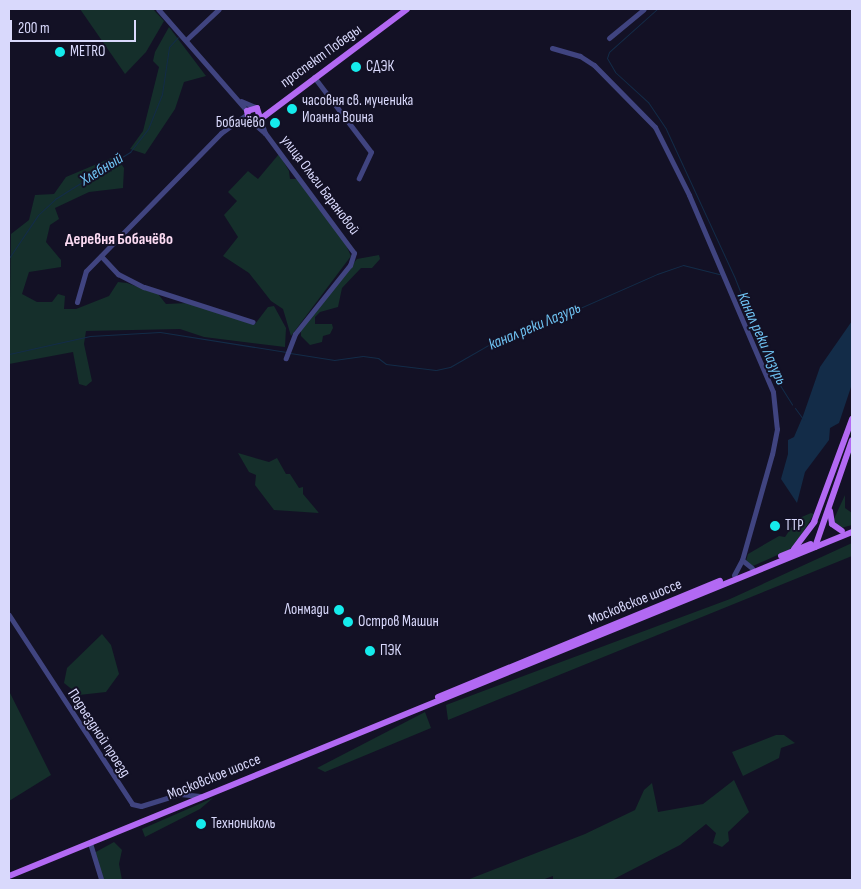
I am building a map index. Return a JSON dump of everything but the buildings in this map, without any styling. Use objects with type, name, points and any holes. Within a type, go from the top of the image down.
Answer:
[{"type":"main road","name":"проспект Победы","points":[[251,121],[260,118],[407,9]]},
{"type":"main road","name":"проспект Победы","points":[[247,112],[256,107],[274,106]]},
{"type":"main road","points":[[256,107],[260,118]]},
{"type":"main road","points":[[247,112],[251,121]]},
{"type":"main road","points":[[817,544],[850,441],[852,419]]},
{"type":"main road","points":[[792,552],[812,526],[830,480],[850,441]]},
{"type":"main road","points":[[830,480],[838,483]]},
{"type":"main road","points":[[830,506],[832,524],[842,531]]},
{"type":"main road","name":"Московское шоссе","points":[[9,876],[817,544],[852,527]]},
{"type":"main road","name":"Московское шоссе","points":[[429,703],[472,681],[734,575],[792,552],[852,532]]},
{"type":"street","points":[[77,302],[82,277],[216,138],[247,112],[158,9]]},
{"type":"street","points":[[186,40],[219,9]]},
{"type":"street","points":[[610,38],[644,9]]},
{"type":"street","points":[[552,48],[580,56],[594,65],[655,127],[689,195],[773,392],[777,429],[742,560],[734,575]]},
{"type":"street","points":[[314,77],[372,152],[359,178]]},
{"type":"street","points":[[238,100],[256,107]]},
{"type":"street","name":"улица Ольги Барановой","points":[[260,118],[266,133],[354,253],[350,265],[295,334],[286,358]]},
{"type":"street","name":"улица Ольги Барановой","points":[[251,121],[266,133]]},
{"type":"street","points":[[101,256],[118,274],[144,287],[253,322]]},
{"type":"street","points":[[742,560],[752,568]]},
{"type":"street","name":"Подъездной проезд","points":[[9,615],[132,804],[142,806],[180,794],[200,796]]},
{"type":"street","points":[[90,843],[101,880]]},
{"type":"green space","points":[[80,9],[153,9],[164,21],[146,52],[125,74]]},
{"type":"green space","points":[[169,27],[206,76],[184,82],[175,109],[145,154],[130,149],[143,131],[159,67],[153,61],[155,52]]},
{"type":"green space","points":[[279,154],[289,171],[290,179],[297,179],[345,243],[351,256],[291,336],[283,309],[271,301],[249,273],[223,256],[238,237],[224,215],[237,201],[228,192],[248,171],[258,179]]},
{"type":"green space","points":[[116,156],[124,168],[123,188],[89,192],[55,208],[59,219],[50,225],[46,242],[61,260],[61,267],[29,272],[22,294],[37,302],[52,302],[58,294],[65,296],[64,309],[76,309],[109,296],[118,282],[127,283],[158,294],[166,304],[188,303],[255,324],[268,307],[274,306],[286,328],[285,347],[204,337],[180,329],[86,331],[84,344],[92,381],[86,386],[79,384],[73,352],[9,364],[11,234],[29,220],[35,195],[54,194],[66,177]]},
{"type":"green space","points":[[379,255],[380,259],[372,268],[361,268],[342,288],[338,307],[320,312],[315,317],[315,324],[332,324],[333,328],[330,334],[323,336],[322,342],[310,345],[301,336],[301,329],[357,259]]},
{"type":"green space","points":[[238,453],[269,462],[277,458],[286,474],[290,474],[299,488],[303,487],[303,494],[319,513],[274,510],[255,485],[256,475],[249,472]]},
{"type":"green space","points":[[845,495],[845,508],[852,513],[852,525],[841,528],[833,521]]},
{"type":"green space","points":[[811,513],[814,514],[793,548],[753,566],[746,561],[748,554],[779,536],[785,537],[797,519]]},
{"type":"green space","points":[[852,543],[852,556],[448,720],[446,705],[730,599]]},
{"type":"green space","points":[[102,634],[111,645],[119,674],[106,692],[79,695],[64,683],[67,668]]},
{"type":"green space","points":[[9,691],[51,775],[9,801]]},
{"type":"green space","points":[[425,712],[431,728],[325,772],[317,768]]},
{"type":"green space","points":[[776,735],[784,735],[795,743],[781,748],[779,758],[743,776],[732,752]]},
{"type":"green space","points":[[734,780],[749,812],[728,832],[729,841],[722,847],[713,843],[716,833],[706,824],[680,845],[612,880],[553,880],[553,876],[542,880],[467,880],[585,834],[635,810],[644,790],[652,783],[658,812],[703,804]]},
{"type":"green space","points":[[213,798],[200,809],[145,837],[142,829]]},
{"type":"green space","points":[[114,842],[122,850],[119,864],[122,880],[103,880],[94,853]]},
{"type":"water","points":[[852,321],[852,384],[839,423],[830,428],[829,440],[805,472],[797,503],[781,479],[788,454],[788,440],[794,437],[820,367]]},
{"type":"waterway","name":"Канал реки Лазурь","points":[[657,9],[609,52],[607,58],[615,72],[648,102],[666,129],[734,276],[773,374],[792,405]]},
{"type":"waterway","name":"Хлебный","points":[[9,258],[38,215],[55,199],[130,152],[148,129],[162,94],[169,47],[178,37]]},
{"type":"waterway","name":"канал реки Лазурь","points":[[290,353],[334,360],[363,356],[378,358],[386,364],[436,370],[450,367],[497,340],[521,334],[657,274],[683,265],[720,274]]},
{"type":"waterway","name":"канал реки Лазурь","points":[[9,354],[90,336],[160,332],[286,352]]},
{"type":"waterway","points":[[795,408],[803,419]]},
{"type":"place","name":"METRO","points":[[60,52]]},
{"type":"place","name":"СДЭК","points":[[356,67]]},
{"type":"place","name":"часовня св. мученика Иоанна Воина","points":[[292,109]]},
{"type":"place","name":"Бобачёво","points":[[275,123]]},
{"type":"place","name":"ТТР","points":[[775,526]]},
{"type":"place","name":"Лонмади","points":[[339,610]]},
{"type":"place","name":"Остров Машин","points":[[348,622]]},
{"type":"place","name":"ПЭК","points":[[370,651]]},
{"type":"place","name":"Технониколь","points":[[201,824]]},
{"type":"district","name":"Деревня Бобачёво","points":[[119,240]]}]
